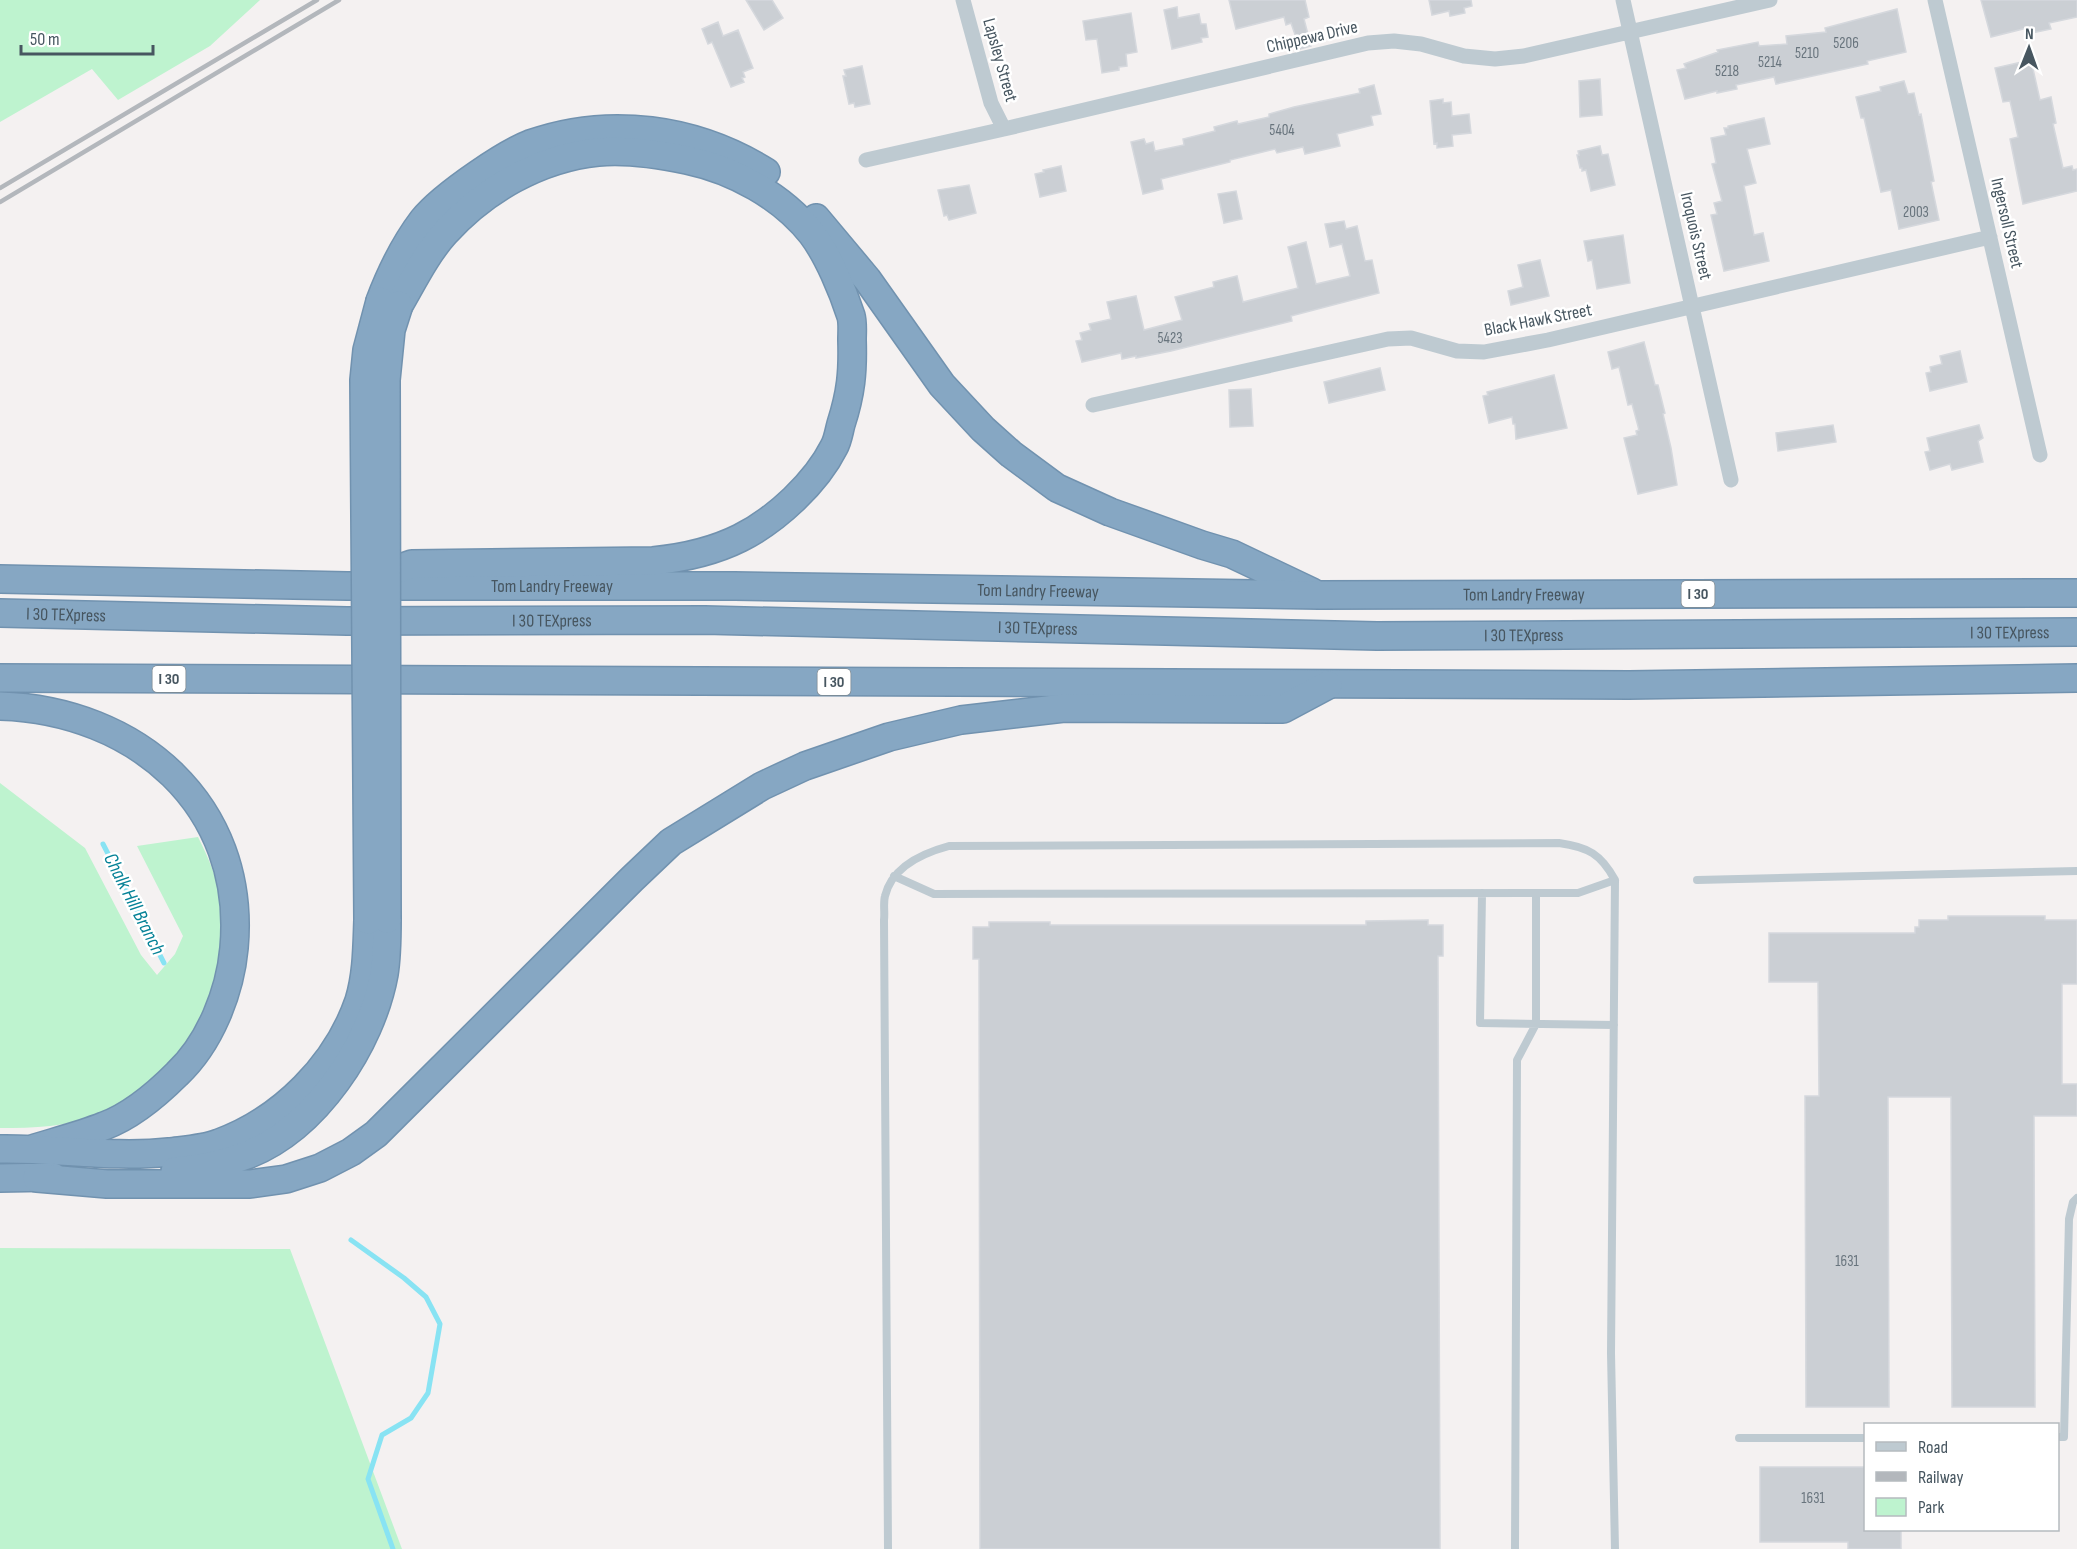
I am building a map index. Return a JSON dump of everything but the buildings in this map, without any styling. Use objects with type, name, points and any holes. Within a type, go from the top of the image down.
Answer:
[{"type":"highway","points":[[0,1149],[35,1148],[110,1155],[168,1152],[217,1144],[251,1129],[303,1090],[323,1066],[349,1025],[359,1000],[367,954],[377,919],[386,380],[391,330],[390,303],[393,267],[423,219],[465,183],[495,162],[528,145],[595,129],[658,132],[682,136],[744,159],[772,176],[792,192],[828,230],[867,279],[942,385],[983,429],[1011,454],[1057,488],[1110,512],[1232,554],[1319,595]]},
{"type":"highway","points":[[347,586],[412,564],[653,561],[687,557],[714,548],[740,538],[782,511],[816,474],[835,446],[850,395],[853,366],[852,318],[831,268],[812,235],[791,212],[762,190],[734,174],[654,153],[597,152],[548,163],[513,178],[474,205],[444,234],[419,269],[390,303]]},
{"type":"highway","name":"Tom Landry Freeway","points":[[0,579],[347,586],[735,586],[1319,595],[2077,593]]},
{"type":"highway","name":"I 30 TEXpress","points":[[0,613],[347,621],[717,620],[1377,636],[2077,632]]},
{"type":"highway","name":"I 30","points":[[0,678],[1629,685],[2077,678]]},
{"type":"highway","points":[[37,1178],[107,1184],[250,1184],[286,1179],[320,1168],[351,1152],[376,1134],[671,842],[762,786],[805,766],[888,737],[961,720],[1064,708],[1283,709],[1332,683]]},
{"type":"highway","points":[[0,706],[46,711],[88,722],[122,737],[152,757],[179,780],[199,805],[215,831],[227,865],[233,897],[235,934],[232,970],[219,1008],[201,1043],[179,1073],[146,1102],[105,1126],[35,1148]]},
{"type":"highway","points":[[0,1178],[160,1173],[199,1169],[248,1155],[281,1136],[305,1116],[328,1091],[348,1064],[364,1034],[384,976],[387,956],[377,919]]},
{"type":"street","name":"Lapsley Street","points":[[963,0],[990,103],[1004,129]]},
{"type":"street","name":"Iroquois Street","points":[[1623,0],[1731,480]]},
{"type":"street","name":"Chippewa Drive","points":[[866,160],[1368,43],[1394,41],[1421,44],[1464,56],[1495,59],[1524,56],[1770,0]]},
{"type":"street","name":"Ingersoll Street","points":[[1935,0],[2040,455]]},
{"type":"street","name":"Black Hawk Street","points":[[1093,405],[1388,339],[1411,338],[1457,351],[1484,351],[1548,340],[1990,237]]},
{"type":"lane","points":[[888,1549],[884,920],[885,897],[894,876],[928,852],[949,846],[1559,843],[1578,846],[1592,852],[1606,865],[1615,880],[1611,1353],[1615,1549]]},
{"type":"lane","points":[[1697,880],[2077,871]]},
{"type":"lane","points":[[894,876],[934,894],[1578,893],[1615,880]]},
{"type":"lane","points":[[1482,893],[1480,1023],[1614,1025]]},
{"type":"lane","points":[[1515,1549],[1517,1060],[1536,1024],[1536,893]]},
{"type":"lane","points":[[2059,1437],[2064,1437],[2069,1219],[2073,1202],[2077,1198]]},
{"type":"lane","points":[[1739,1438],[1864,1438]]},
{"type":"green space","points":[[0,0],[260,0],[210,46],[118,100],[92,69],[0,122]]},
{"type":"green space","points":[[0,783],[85,848],[141,955],[157,975],[175,954],[183,936],[137,846],[198,837],[210,862],[218,888],[222,939],[218,971],[209,1002],[195,1031],[177,1057],[154,1080],[128,1099],[99,1114],[75,1122],[38,1127],[0,1128]]},
{"type":"green space","points":[[0,1248],[290,1249],[402,1549],[0,1549]]},
{"type":"waterway","name":"Chalk Hill Branch","points":[[103,844],[164,963]]},
{"type":"waterway","name":"Chalk Hill Branch","points":[[351,1240],[404,1278],[426,1297],[440,1324],[428,1393],[411,1418],[382,1435],[368,1479],[393,1549]]},
{"type":"railway","points":[[0,188],[317,0]]},
{"type":"railway","points":[[0,202],[339,0]]}]
